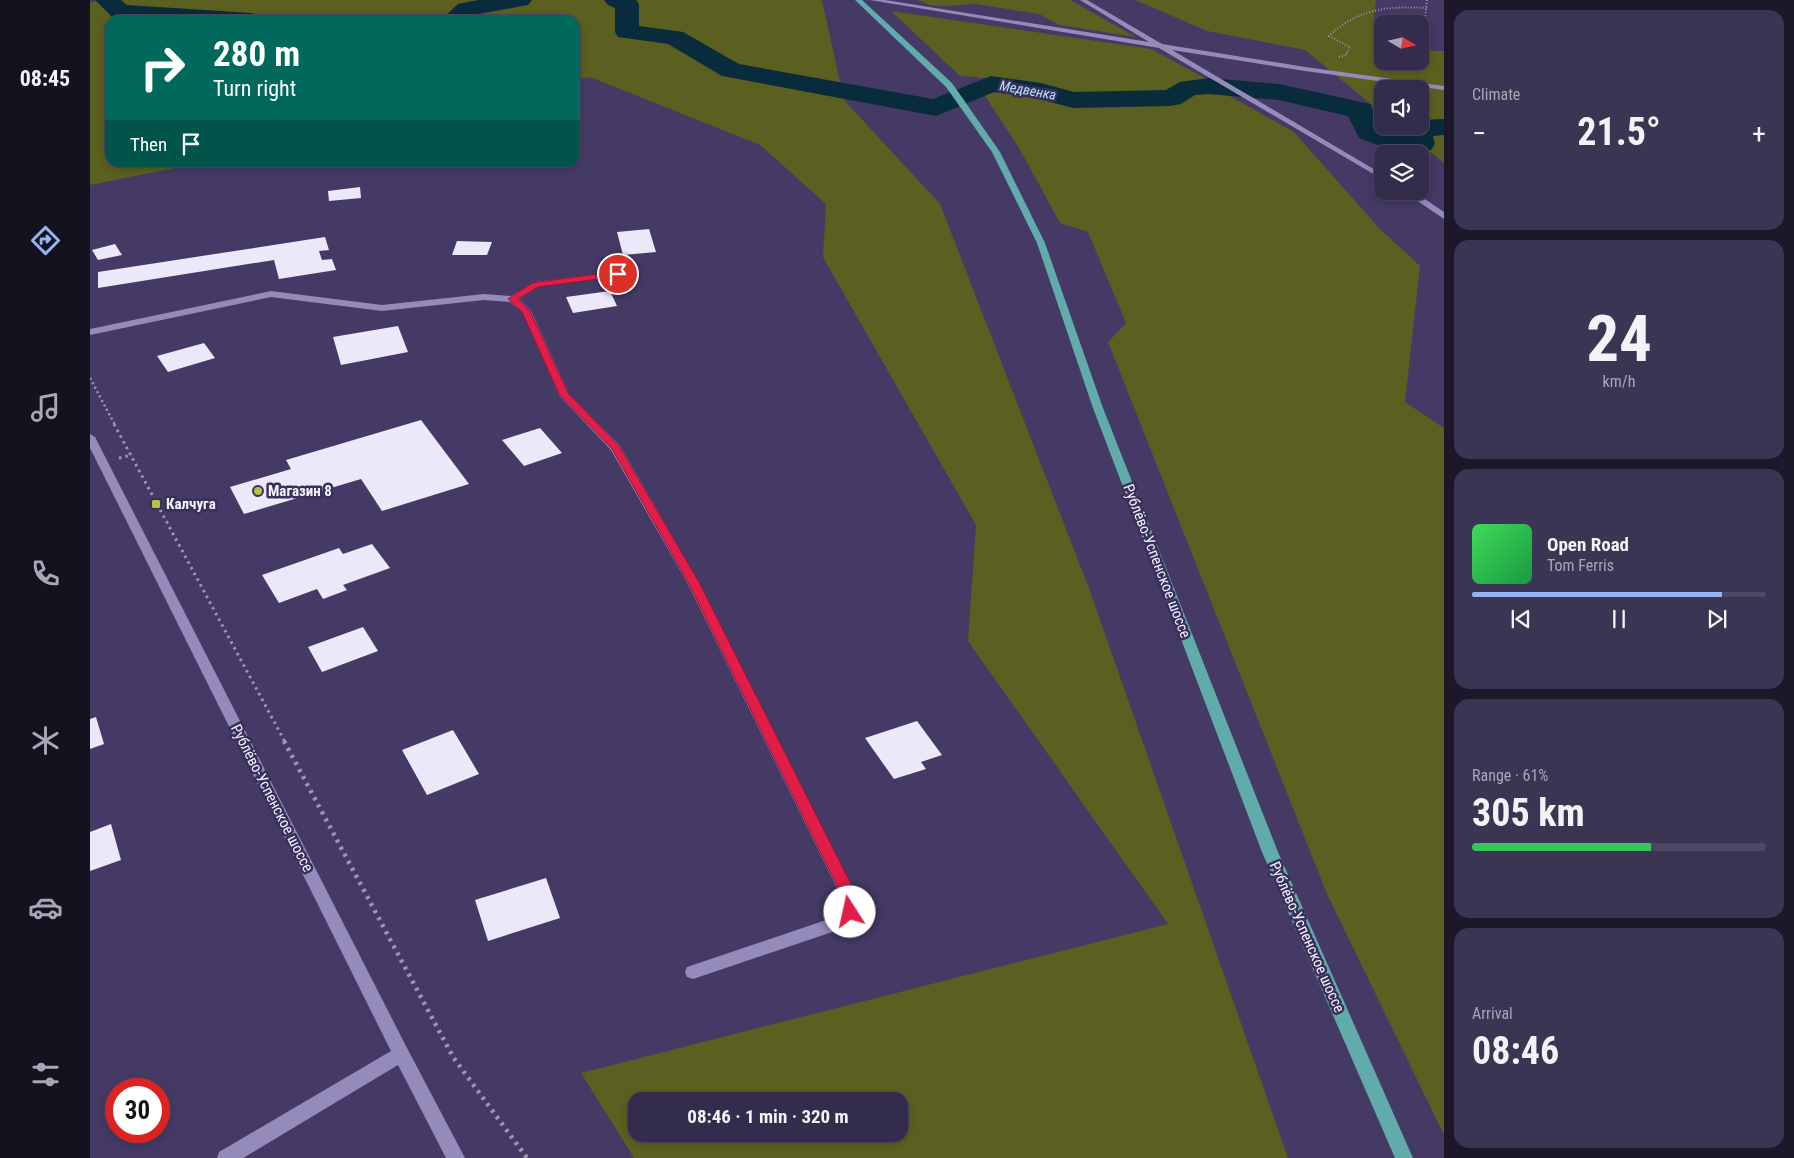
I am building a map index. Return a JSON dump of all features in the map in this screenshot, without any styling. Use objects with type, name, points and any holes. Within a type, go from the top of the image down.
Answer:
[{"type":"main road","name":"Рублёво-Успенское шоссе","points":[[858,0],[949,85],[996,152],[1041,243],[1098,408],[1270,852],[1404,1158]]},
{"type":"street","points":[[873,0],[1444,88]]},
{"type":"street","points":[[904,0],[909,7]]},
{"type":"street","points":[[1083,0],[1374,172]]},
{"type":"street","points":[[1420,200],[1444,216]]},
{"type":"street","points":[[90,332],[271,294],[382,308],[484,297],[512,299],[535,285],[618,274]]},
{"type":"street","points":[[512,299],[526,311],[564,394],[616,448],[694,582],[848,894],[850,912],[838,923],[693,972]]},
{"type":"street","name":"Рублёво-Успенское шоссе","points":[[90,437],[401,1054],[456,1158]]},
{"type":"street","points":[[226,1158],[401,1054]]},
{"type":"path","points":[[1426,15],[1427,0]]},
{"type":"path","points":[[1305,68],[1346,55],[1350,47],[1330,36],[1340,24],[1360,14],[1391,6],[1427,8]]},
{"type":"path","points":[[90,378],[453,1057],[527,1158]]},
{"type":"green space","points":[[97,0],[822,0],[844,100],[940,204],[1090,591],[1288,1158],[634,1158],[581,1073],[1168,924],[968,641],[976,525],[823,257],[826,204],[760,145],[590,77],[580,79],[580,15],[105,15],[105,167],[180,167],[90,185],[90,3]]},
{"type":"green space","points":[[918,0],[1070,0],[1136,37],[1060,25],[1039,14],[975,4],[929,5]]},
{"type":"green space","points":[[1135,0],[1376,0],[1373,28],[1374,70],[1429,70],[1429,49],[1444,51],[1444,163],[1429,151],[1429,145],[1422,145],[1409,135],[1429,135],[1429,80],[1374,80],[1374,106],[1305,50],[1207,31]]},
{"type":"green space","points":[[891,11],[1151,49],[1212,82],[1186,85],[1160,93],[1083,97],[996,79],[960,76]]},
{"type":"green space","points":[[1219,90],[1294,132],[1378,227],[1420,266],[1405,402],[1444,428],[1444,1135],[1327,894],[1108,342],[1126,323],[1088,232],[1060,223],[1019,148],[983,93],[1013,92],[1044,100],[1077,105],[1177,101],[1199,91]]},
{"type":"building","points":[[360,187],[361,198],[329,201],[328,191]]},
{"type":"building","points":[[649,229],[656,252],[623,255],[617,232]]},
{"type":"building","points":[[325,237],[329,250],[319,251],[322,260],[332,259],[336,270],[279,279],[274,260],[98,288],[98,272]]},
{"type":"building","points":[[457,241],[492,242],[487,255],[452,255]]},
{"type":"building","points":[[115,244],[122,255],[98,260],[92,250]]},
{"type":"building","points":[[610,291],[617,306],[573,313],[566,297]]},
{"type":"building","points":[[398,326],[408,352],[341,365],[333,337]]},
{"type":"building","points":[[204,343],[215,358],[168,372],[157,356]]},
{"type":"building","points":[[421,420],[469,484],[382,511],[361,479],[244,514],[230,487],[291,469],[286,460]]},
{"type":"building","points":[[540,428],[562,453],[524,466],[502,440]]},
{"type":"building","points":[[372,544],[390,568],[343,585],[347,590],[323,599],[317,589],[279,603],[262,575],[339,548],[343,554]]},
{"type":"building","points":[[363,627],[378,651],[322,672],[308,647]]},
{"type":"building","points":[[96,717],[104,744],[90,749],[90,719]]},
{"type":"building","points":[[917,721],[942,755],[921,762],[926,769],[894,779],[865,738]]},
{"type":"building","points":[[453,730],[479,774],[427,795],[402,750]]},
{"type":"building","points":[[111,824],[121,860],[90,871],[90,832]]},
{"type":"building","points":[[546,878],[560,918],[488,941],[475,900]]},
{"type":"waterway","name":"Медвенка","points":[[107,0],[120,12],[169,15]]},
{"type":"waterway","name":"Медвенка","points":[[459,15],[466,9],[520,0]]},
{"type":"waterway","name":"Медвенка","points":[[616,0],[627,4],[627,32],[674,37],[731,70],[936,108],[991,84],[1041,91],[1073,100],[1171,98],[1189,88],[1209,86],[1279,92],[1360,110],[1369,132],[1388,140],[1421,144],[1416,129],[1444,127]]},
{"type":"place","name":"Магазин 8","points":[[258,491]]},
{"type":"place","name":"Калчуга","points":[[156,504]]},
{"type":"route","points":[[618,274],[535,285],[512,299],[526,311],[564,394],[616,448],[694,582],[848,894],[850,912]]}]
